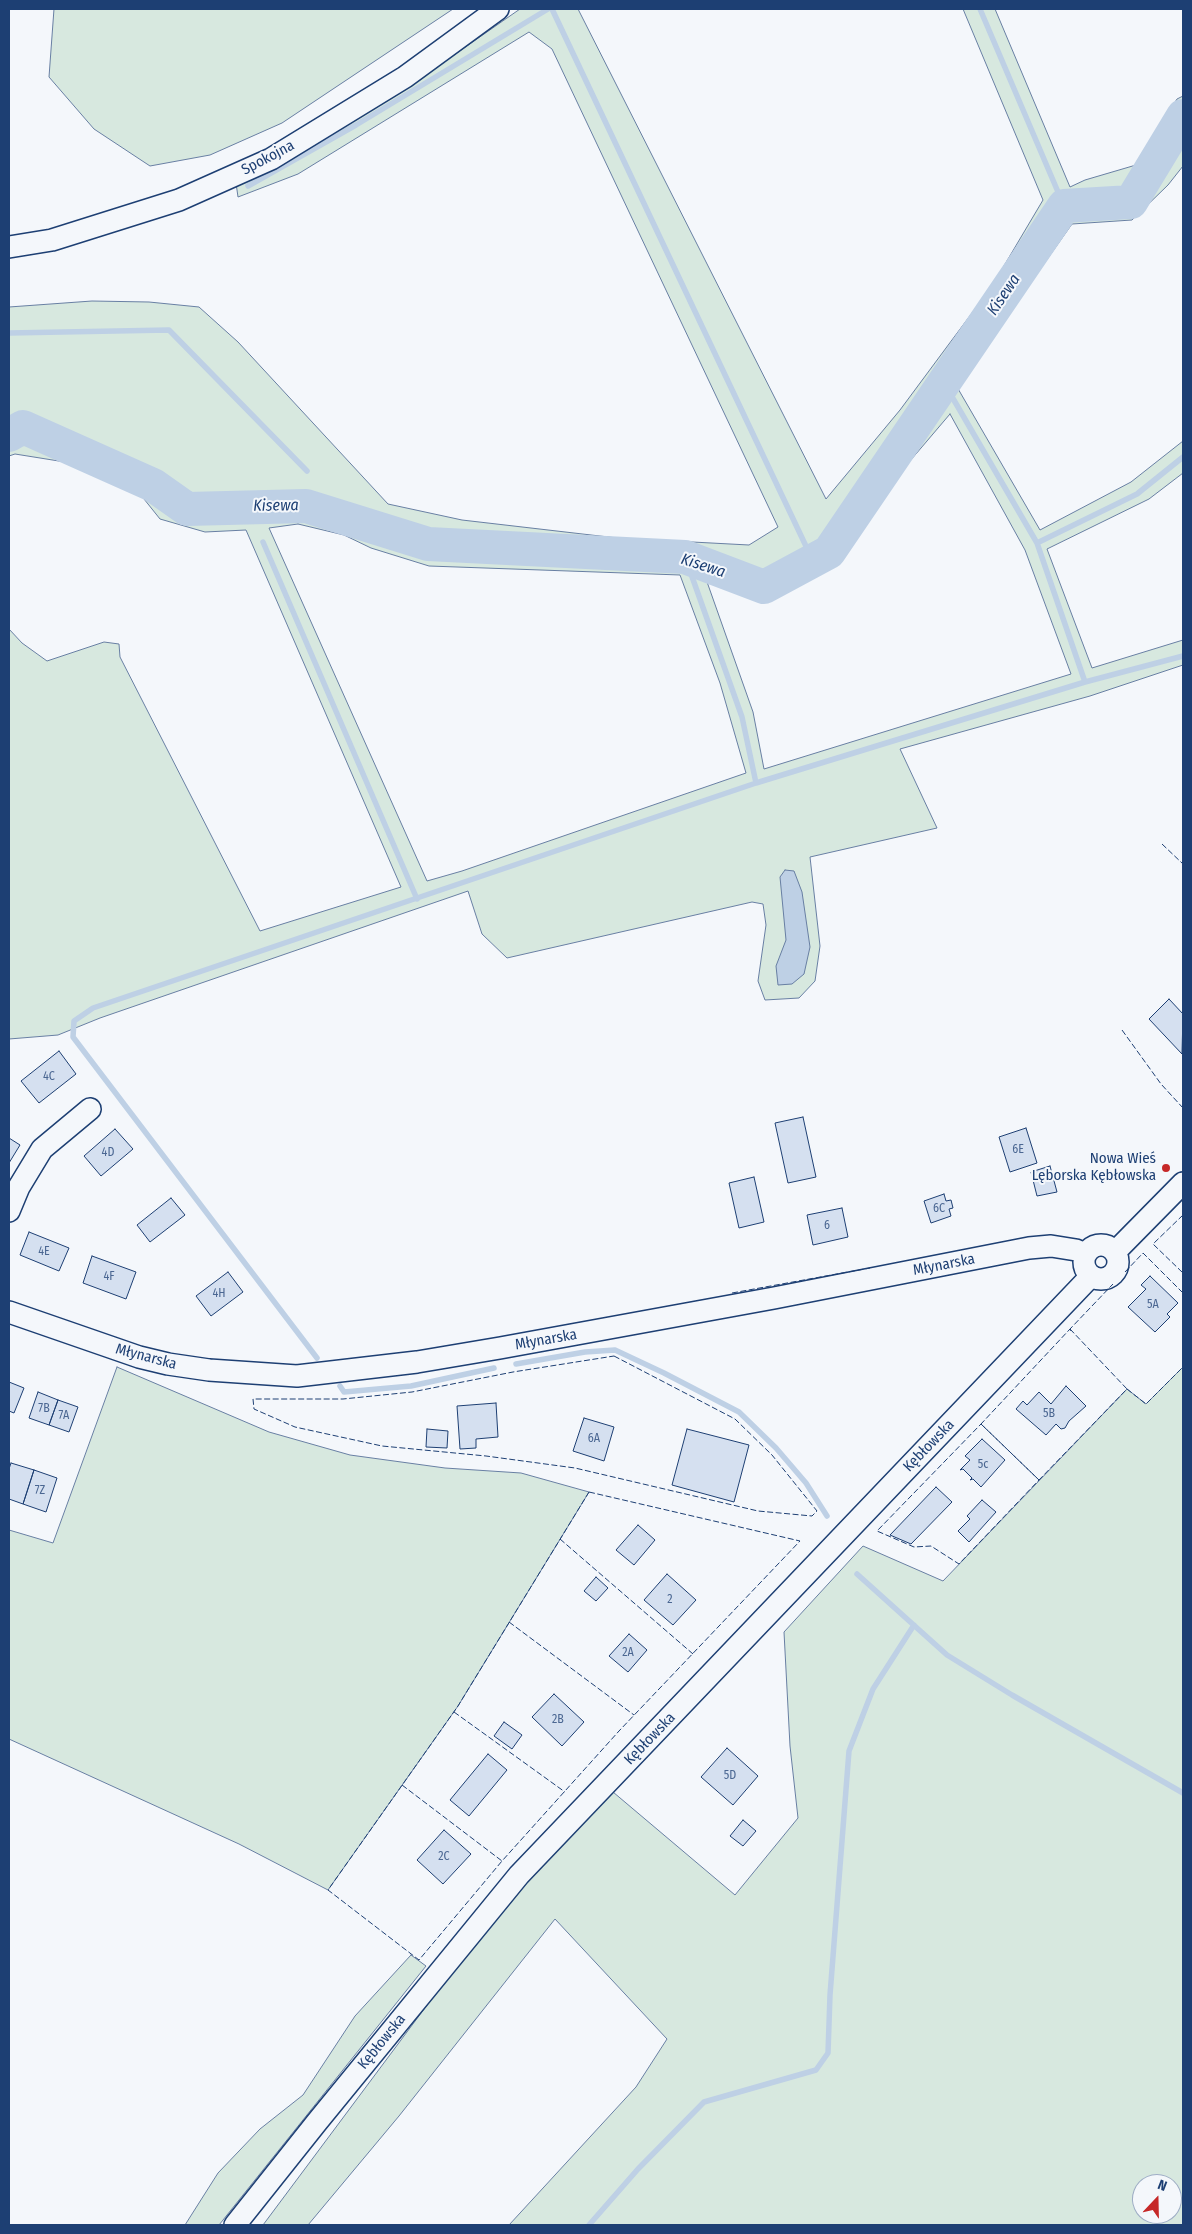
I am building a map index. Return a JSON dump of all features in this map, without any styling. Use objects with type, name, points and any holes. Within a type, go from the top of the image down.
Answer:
[{"type":"street","name":"Spokojna","points":[[9,247],[52,240],[179,200],[271,159],[405,77],[498,9]]},
{"type":"street","points":[[9,1211],[19,1187],[42,1149],[90,1109]]},
{"type":"street","points":[[1115,1252],[1183,1183]]},
{"type":"street","points":[[1103,1245],[1115,1252],[1118,1265],[1110,1276],[1104,1279],[1091,1276],[1084,1266],[1085,1254],[1096,1246],[1103,1245]]},
{"type":"street","name":"Młynarska","points":[[9,1312],[139,1358],[208,1370],[298,1376],[416,1362],[491,1350],[774,1298],[1029,1248],[1051,1246],[1076,1250],[1085,1254]]},
{"type":"street","name":"Kębłowska","points":[[236,2225],[317,2122],[519,1875],[1091,1276]]},
{"type":"shaded area","points":[[54,9],[453,9],[282,123],[210,155],[150,166],[94,129],[49,77]]},
{"type":"shaded area","points":[[520,9],[578,9],[826,499],[900,410],[992,286],[1043,200],[963,9],[995,9],[1070,187],[1085,180],[1136,165],[1177,99],[1183,96],[1183,166],[1168,185],[1132,220],[1072,224],[957,387],[1040,530],[1131,482],[1183,441],[1183,473],[1149,499],[1047,549],[1092,668],[1183,640],[1183,665],[1090,696],[900,749],[937,828],[810,857],[820,946],[815,981],[799,998],[765,1000],[758,981],[766,925],[763,904],[752,902],[507,958],[482,934],[468,891],[100,1018],[58,1035],[9,1039],[9,629],[22,643],[47,661],[104,642],[119,644],[120,657],[260,931],[401,887],[246,530],[205,532],[160,519],[140,494],[65,462],[15,454],[9,456],[9,307],[92,301],[149,302],[199,307],[238,342],[388,504],[462,520],[617,538],[749,545],[778,527],[552,49],[529,32],[298,174],[238,197],[236,183],[262,171],[451,57]],"holes":[[[950,414],[1025,550],[1071,674],[764,769],[753,712],[706,579],[756,593],[791,589],[842,555],[864,515]],[[298,524],[344,535],[371,548],[429,566],[680,575],[720,683],[746,773],[462,871],[427,881],[269,528]]]},
{"type":"shaded area","points":[[117,1367],[269,1432],[350,1455],[445,1468],[521,1473],[589,1492],[458,1706],[328,1890],[239,1844],[9,1739],[9,1530],[53,1543]]},
{"type":"shaded area","points":[[1183,1367],[1183,2225],[509,2225],[636,2087],[667,2039],[555,1919],[399,2116],[308,2225],[263,2225],[445,1981],[531,1875],[613,1792],[735,1895],[798,1818],[790,1746],[784,1632],[863,1546],[943,1581],[1127,1389],[1146,1404]]},
{"type":"shaded area","points":[[411,1955],[426,1966],[219,2225],[185,2225],[218,2173],[260,2129],[303,2095],[355,2016]]},
{"type":"water","points":[[785,870],[794,871],[802,892],[810,947],[804,974],[792,984],[778,985],[776,966],[786,940],[780,877]]},
{"type":"building","points":[[1169,999],[1183,1014],[1182,1054],[1149,1019]]},
{"type":"building","points":[[59,1051],[76,1074],[39,1103],[21,1081]]},
{"type":"building","points":[[803,1117],[816,1177],[788,1183],[775,1123]]},
{"type":"building","points":[[1026,1128],[1037,1163],[1010,1172],[999,1137]]},
{"type":"building","points":[[115,1129],[133,1149],[101,1176],[84,1156]]},
{"type":"building","points":[[9,1138],[20,1145],[9,1163]]},
{"type":"building","points":[[1050,1166],[1057,1192],[1037,1196],[1031,1172]]},
{"type":"building","points":[[754,1177],[764,1222],[739,1228],[729,1183]]},
{"type":"building","points":[[944,1194],[946,1201],[951,1200],[953,1208],[949,1209],[951,1216],[931,1223],[924,1201]]},
{"type":"building","points":[[171,1198],[185,1215],[150,1242],[137,1225]]},
{"type":"building","points":[[842,1208],[848,1237],[813,1245],[807,1215]]},
{"type":"building","points":[[29,1232],[69,1248],[59,1271],[20,1255]]},
{"type":"building","points":[[92,1256],[136,1272],[126,1299],[83,1283]]},
{"type":"building","points":[[228,1272],[243,1292],[211,1316],[196,1296]]},
{"type":"building","points":[[1150,1276],[1178,1303],[1167,1314],[1170,1317],[1155,1332],[1128,1307],[1146,1289],[1141,1285]]},
{"type":"building","points":[[9,1382],[24,1388],[14,1413],[9,1411]]},
{"type":"building","points":[[1066,1386],[1086,1406],[1069,1421],[1065,1428],[1061,1429],[1056,1424],[1046,1435],[1016,1409],[1023,1401],[1027,1405],[1039,1392],[1051,1404]]},
{"type":"building","points":[[38,1392],[58,1400],[49,1425],[29,1418]]},
{"type":"building","points":[[58,1400],[78,1407],[69,1432],[49,1425]]},
{"type":"building","points":[[496,1403],[498,1437],[476,1439],[476,1448],[460,1449],[457,1406]]},
{"type":"building","points":[[584,1418],[614,1427],[604,1461],[573,1451]]},
{"type":"building","points":[[427,1429],[448,1431],[447,1448],[426,1447]]},
{"type":"building","points":[[687,1429],[749,1445],[734,1502],[672,1485]]},
{"type":"building","points":[[982,1439],[1005,1460],[981,1487],[973,1479],[970,1480],[972,1478],[963,1469],[960,1470],[970,1460],[965,1456]]},
{"type":"building","points":[[11,1463],[34,1470],[23,1504],[9,1499],[9,1469]]},
{"type":"building","points":[[34,1470],[57,1478],[46,1512],[23,1504]]},
{"type":"building","points":[[936,1487],[952,1502],[911,1544],[890,1535]]},
{"type":"building","points":[[982,1500],[996,1512],[969,1542],[958,1531],[970,1519],[967,1516]]},
{"type":"building","points":[[638,1525],[655,1540],[634,1565],[616,1550]]},
{"type":"building","points":[[667,1574],[696,1600],[673,1625],[644,1600]]},
{"type":"building","points":[[596,1577],[608,1588],[596,1601],[584,1591]]},
{"type":"building","points":[[629,1634],[647,1650],[628,1672],[609,1656]]},
{"type":"building","points":[[554,1694],[584,1722],[562,1746],[532,1717]]},
{"type":"building","points":[[504,1722],[522,1735],[512,1749],[494,1736]]},
{"type":"building","points":[[727,1748],[758,1776],[733,1805],[701,1777]]},
{"type":"building","points":[[488,1754],[507,1770],[469,1816],[450,1800]]},
{"type":"building","points":[[743,1820],[756,1831],[743,1846],[730,1836]]},
{"type":"building","points":[[444,1830],[471,1854],[443,1884],[417,1860]]},
{"type":"waterway","points":[[248,186],[356,125],[548,9]]},
{"type":"waterway","points":[[552,9],[813,561]]},
{"type":"waterway","points":[[980,9],[1064,206]]},
{"type":"waterway","name":"Kisewa","points":[[9,435],[23,427],[153,485],[187,509],[306,506],[428,544],[685,557],[764,587],[829,552],[1064,206],[1131,202],[1183,116]]},
{"type":"waterway","points":[[9,333],[169,330],[307,471]]},
{"type":"waterway","points":[[944,383],[1037,543],[1085,682]]},
{"type":"waterway","points":[[1037,543],[1137,494],[1183,457]]},
{"type":"waterway","points":[[263,542],[417,899]]},
{"type":"waterway","points":[[685,557],[742,717],[756,783]]},
{"type":"waterway","points":[[317,1358],[73,1037],[74,1021],[93,1008],[756,783],[1085,682],[1183,656]]},
{"type":"waterway","points":[[516,1364],[585,1352],[615,1350],[664,1373],[739,1412],[776,1448],[806,1483],[827,1516]]},
{"type":"waterway","points":[[340,1386],[344,1392],[411,1386],[494,1368]]},
{"type":"waterway","points":[[857,1574],[947,1655],[1012,1695],[1183,1793]]},
{"type":"waterway","points":[[589,2225],[638,2169],[704,2102],[816,2070],[828,2053],[830,1995],[849,1751],[873,1689],[914,1625]]},
{"type":"fence","points":[[1162,844],[1183,864]]},
{"type":"fence","points":[[1122,1030],[1161,1084],[1183,1108]]},
{"type":"fence","points":[[1183,1215],[1153,1244],[1183,1273]]},
{"type":"fence","points":[[1125,1272],[1143,1253],[1183,1293]]},
{"type":"fence","points":[[732,1293],[870,1268]]},
{"type":"fence","points":[[1071,1331],[1070,1329],[1113,1284]]},
{"type":"fence","points":[[1070,1329],[1127,1389],[1039,1480],[981,1424],[1070,1329]]},
{"type":"fence","points":[[614,1356],[735,1419],[772,1455],[817,1511],[812,1516],[758,1511],[575,1468],[486,1456],[382,1446],[295,1427],[254,1409],[253,1399],[343,1399],[412,1392],[513,1372],[614,1356]]},
{"type":"fence","points":[[1127,1389],[1146,1404],[1183,1367]]},
{"type":"fence","points":[[981,1424],[1039,1480],[959,1564],[931,1546],[914,1547],[877,1531],[981,1424]]},
{"type":"fence","points":[[589,1492],[800,1541],[619,1731],[502,1861],[419,1960],[328,1890],[458,1706],[589,1492]]},
{"type":"fence","points":[[560,1539],[693,1654]]},
{"type":"fence","points":[[509,1622],[634,1715]]},
{"type":"fence","points":[[454,1712],[565,1792]]},
{"type":"fence","points":[[402,1785],[502,1861]]},
{"type":"place","name":"Nowa Wieś Lęborska Kębłowska","points":[[1166,1168]]}]
